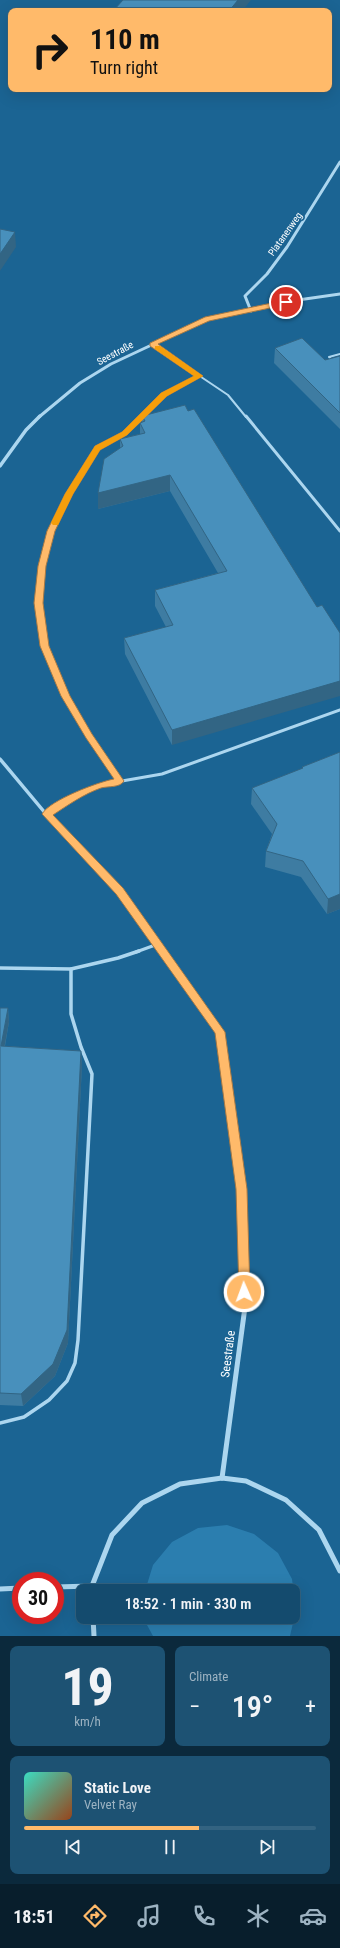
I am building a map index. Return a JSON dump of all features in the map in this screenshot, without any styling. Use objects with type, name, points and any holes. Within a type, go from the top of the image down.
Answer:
[{"type":"street","name":"Platanenweg","points":[[250,311],[245,296],[250,287],[265,276],[311,211],[340,162]]},
{"type":"street","name":"Seestraße","points":[[0,466],[26,430],[80,383],[152,344],[207,319],[298,300],[340,294]]},
{"type":"street","name":"Seestraße","points":[[0,759],[46,814],[120,891],[220,1032],[241,1189],[245,1307],[222,1478]]},
{"type":"street","points":[[94,1584],[112,1535],[142,1503],[180,1484],[222,1478],[246,1481],[286,1500],[318,1530],[340,1571]]},
{"type":"street","points":[[64,1587],[76,1588]]},
{"type":"street","points":[[0,1589],[12,1588]]},
{"type":"street","points":[[93,1624],[94,1636]]},
{"type":"lane","points":[[152,344],[228,395],[340,531]]},
{"type":"lane","points":[[334,363],[329,357],[340,354]]},
{"type":"lane","points":[[120,781],[89,736],[66,696],[45,646],[38,603],[42,566],[51,531],[69,494],[98,448],[124,433],[164,394],[199,376]]},
{"type":"lane","points":[[46,814],[99,785],[162,774],[340,710]]},
{"type":"lane","points":[[0,968],[71,969],[118,958],[158,944]]},
{"type":"lane","points":[[0,1423],[24,1417],[49,1400],[67,1380],[75,1363],[78,1340],[92,1074],[81,1047],[71,1014],[71,969]]},
{"type":"shaded area","points":[[227,1525],[254,1534],[278,1553],[292,1579],[293,1584],[147,1584],[153,1565],[172,1542],[198,1528]]},
{"type":"shaded area","points":[[293,1624],[290,1636],[153,1636],[147,1625]]},
{"type":"building","points":[[123,0],[238,0],[231,8],[116,8]]},
{"type":"building","points":[[0,229],[15,232],[0,254]]},
{"type":"building","points":[[302,338],[325,360],[340,356],[340,413],[275,348]]},
{"type":"building","points":[[185,405],[188,411],[194,409],[317,607],[322,605],[340,633],[340,681],[172,730],[124,638],[173,625],[155,590],[227,571],[170,475],[98,493],[104,459],[123,446],[120,439],[145,433],[140,423],[145,421],[142,416]]},
{"type":"building","points":[[340,752],[340,894],[328,899],[303,861],[266,851],[277,824],[252,788]]},
{"type":"building","points":[[0,1008],[8,1008],[1,1046],[81,1051],[67,1330],[53,1364],[21,1394],[0,1393]]},
{"type":"slow traffic","points":[[55,523],[69,494],[98,448],[124,433],[164,394],[199,376],[157,347]]},
{"type":"route","points":[[244,1292],[241,1189],[220,1032],[120,891],[46,814],[99,785],[120,781],[89,736],[66,696],[45,646],[38,603],[42,566],[51,531],[69,494],[98,448],[124,433],[164,394],[199,376],[152,344],[207,319],[250,311],[286,302]]}]
